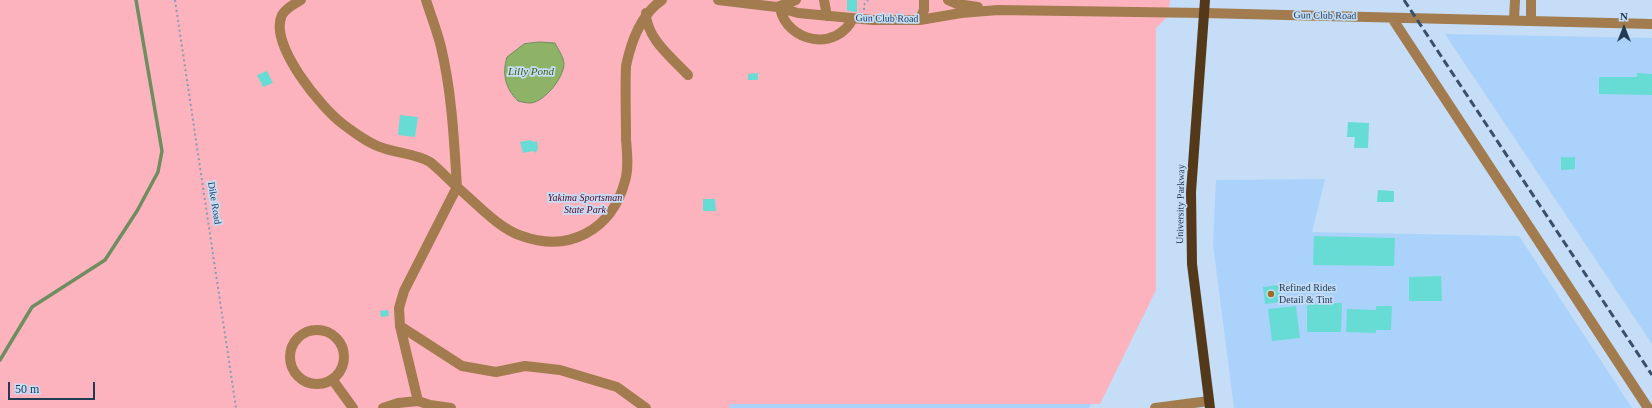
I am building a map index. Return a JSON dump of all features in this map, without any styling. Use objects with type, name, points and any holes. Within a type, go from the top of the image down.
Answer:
[{"type":"main road","name":"University Parkway","points":[[1205,0],[1191,192],[1192,264],[1209,405]]},
{"type":"street","points":[[301,0],[287,9],[282,16],[280,25],[281,36],[287,52],[299,74],[315,96],[342,124],[381,148],[429,162],[506,228],[521,236],[543,242],[569,240],[590,233],[607,217],[625,181],[627,163],[626,66],[628,53],[651,0]]},
{"type":"street","points":[[413,404],[400,326],[399,308],[404,291],[457,187],[452,111],[447,79],[441,46],[426,0]]},
{"type":"street","points":[[646,14],[662,0]]},
{"type":"street","name":"Gun Club Road","points":[[718,0],[778,7],[798,13],[827,16],[919,20],[961,13],[998,10],[1204,13],[1652,24]]},
{"type":"street","name":"Gun Club Road","points":[[778,7],[796,0]]},
{"type":"street","points":[[824,0],[827,16]]},
{"type":"street","points":[[919,20],[924,10],[924,0]]},
{"type":"street","name":"Gun Club Road","points":[[948,0],[957,4],[998,10]]},
{"type":"street","points":[[1514,20],[1515,0]]},
{"type":"street","points":[[1531,0],[1531,21]]},
{"type":"street","points":[[778,7],[788,26],[797,33],[810,38],[825,39],[837,36],[846,30],[853,18]]},
{"type":"street","points":[[646,14],[648,25],[656,40],[688,75]]},
{"type":"street","points":[[1392,18],[1648,408]]},
{"type":"street","points":[[400,326],[462,366],[496,372],[525,366],[560,370],[617,387],[646,408]]},
{"type":"street","points":[[316,330],[327,332],[336,338],[342,346],[344,357],[343,367],[337,376],[332,380],[318,385],[308,383],[298,377],[292,369],[290,358],[292,348],[297,339],[306,333],[316,330]]},
{"type":"street","points":[[332,380],[353,408]]},
{"type":"street","points":[[383,408],[398,403],[452,408]]},
{"type":"street","points":[[1156,408],[1209,405]]},
{"type":"path","name":"Dike Road","points":[[175,0],[236,408]]},
{"type":"shaded area","points":[[1445,34],[1652,38],[1652,344]]},
{"type":"shaded area","points":[[1325,179],[1312,232],[1519,236],[1632,408],[1234,408],[1213,244],[1216,180]]},
{"type":"shaded area","points":[[729,404],[1091,404],[1089,408],[729,408]]},
{"type":"green space","name":"Yakima Sportsman State Park","points":[[0,0],[1170,0],[1168,16],[1156,28],[1156,290],[1100,404],[730,404],[729,408],[0,408]]},
{"type":"water","name":"Lilly Pond","points":[[539,42],[555,43],[562,55],[564,63],[561,75],[553,88],[542,98],[531,103],[518,101],[507,86],[505,69],[507,57],[524,44]]},
{"type":"building","points":[[847,0],[857,0],[857,12],[847,11]]},
{"type":"building","points":[[267,71],[273,83],[263,87],[257,75]]},
{"type":"building","points":[[758,73],[758,80],[748,80],[748,74]]},
{"type":"building","points":[[1637,73],[1652,74],[1652,95],[1599,94],[1599,77],[1637,77]]},
{"type":"building","points":[[400,115],[418,117],[415,137],[398,135]]},
{"type":"building","points":[[1348,122],[1369,123],[1368,148],[1354,148],[1355,137],[1347,137]]},
{"type":"building","points":[[530,140],[534,142],[537,141],[538,148],[536,153],[533,151],[523,153],[520,142]]},
{"type":"building","points":[[1561,157],[1575,157],[1575,169],[1561,170]]},
{"type":"building","points":[[1378,190],[1394,191],[1394,202],[1377,202]]},
{"type":"building","points":[[703,199],[715,199],[716,211],[703,211]]},
{"type":"building","points":[[1314,236],[1395,238],[1394,266],[1313,265]]},
{"type":"building","points":[[1441,276],[1442,301],[1409,301],[1409,277]]},
{"type":"building","points":[[1279,285],[1281,302],[1265,304],[1263,287]]},
{"type":"building","points":[[1307,303],[1342,303],[1341,332],[1307,332]]},
{"type":"building","points":[[1296,306],[1300,338],[1272,341],[1268,309]]},
{"type":"building","points":[[1376,306],[1392,306],[1391,330],[1376,330],[1376,333],[1346,332],[1347,309],[1376,310]]},
{"type":"building","points":[[388,310],[389,316],[381,317],[380,311]]},
{"type":"waterway","points":[[0,360],[32,307],[105,260],[137,211],[158,172],[162,151],[136,0]]},
{"type":"railway","points":[[1404,0],[1652,375]]},
{"type":"place","name":"Refined Rides Detail & Tint","points":[[1271,294]]}]
